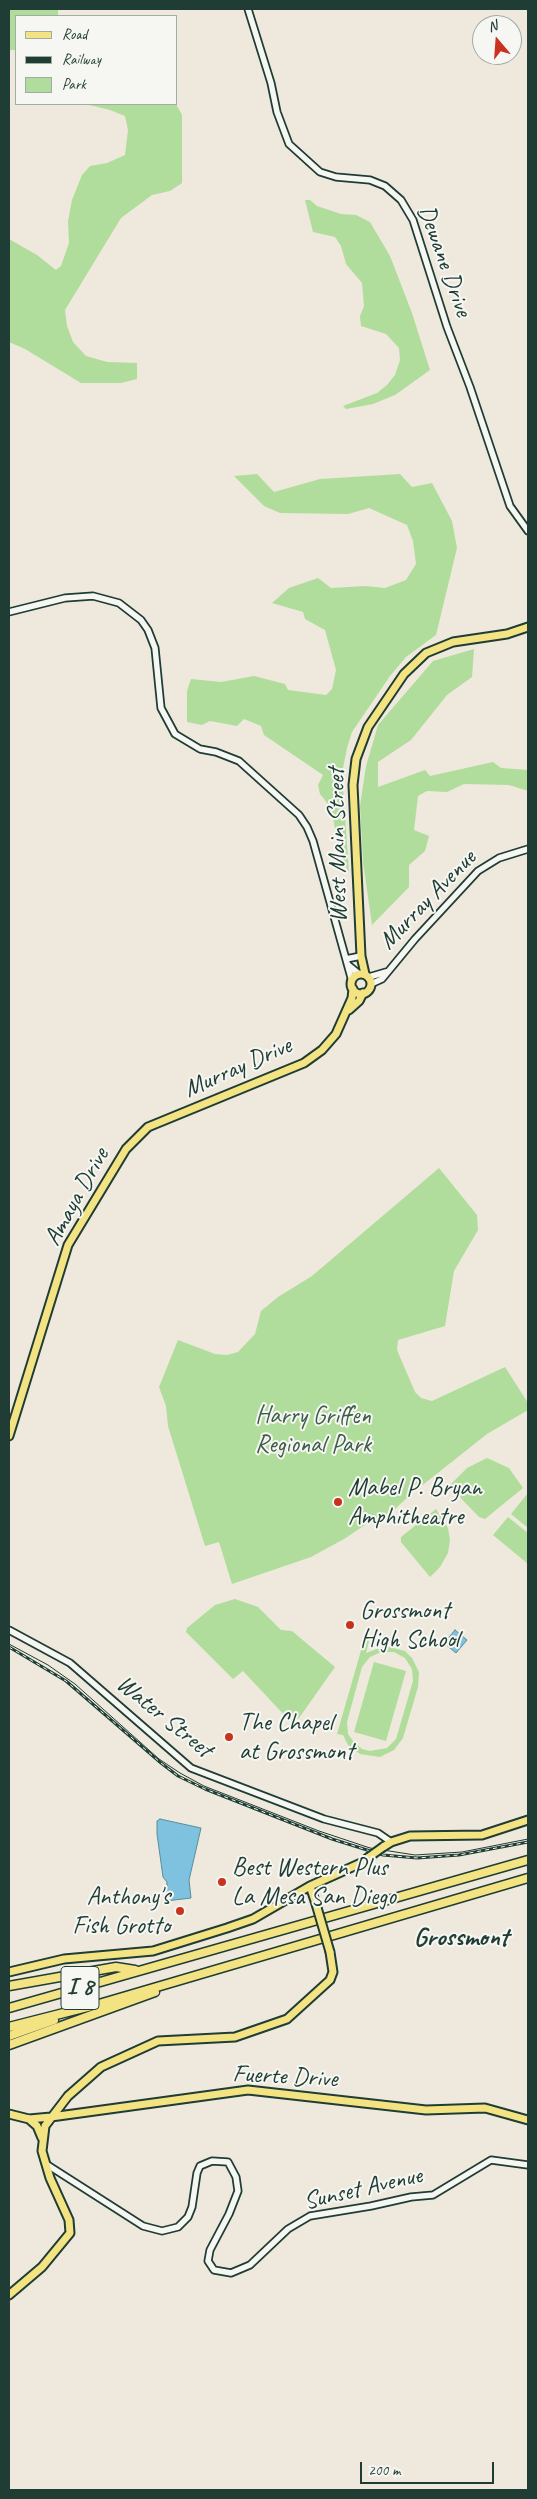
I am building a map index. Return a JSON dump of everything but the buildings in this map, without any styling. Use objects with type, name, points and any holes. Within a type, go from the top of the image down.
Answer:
[{"type":"highway","name":"I 8","points":[[9,2008],[528,1860]]},
{"type":"highway","name":"I 8","points":[[9,2027],[99,2004],[528,1878]]},
{"type":"highway","points":[[9,1986],[116,1967],[139,1970]]},
{"type":"highway","points":[[9,2045],[84,2019],[199,1974]]},
{"type":"highway","points":[[9,2036],[99,2004]]},
{"type":"main road","name":"West Main Street","points":[[364,977],[361,956],[353,785],[356,759],[368,727],[404,674],[426,654],[453,642],[507,634],[528,627]]},
{"type":"main road","name":"Murray Avenue","points":[[336,1034],[347,1012],[353,989],[352,981],[364,977],[369,990],[363,993],[359,1001],[347,1012]]},
{"type":"main road","points":[[353,989],[363,993]]},
{"type":"main road","name":"Murray Drive","points":[[148,1127],[304,1063],[322,1050],[336,1034]]},
{"type":"main road","name":"Amaya Drive","points":[[9,1436],[68,1245],[126,1149],[148,1127]]},
{"type":"main road","points":[[9,1972],[64,1959],[152,1951],[253,1919],[310,1886],[361,1863],[391,1842],[408,1836],[431,1834],[471,1837],[528,1820]]},
{"type":"main road","points":[[42,2138],[45,2126],[68,2096],[101,2066],[152,2043],[182,2038],[235,2037],[287,2019],[330,1980],[333,1972],[330,1952],[310,1886]]},
{"type":"main road","name":"Fuerte Drive","points":[[9,2114],[29,2119],[52,2117],[248,2090],[426,2110],[484,2108],[528,2120]]},
{"type":"main road","points":[[9,2295],[42,2267],[70,2233],[70,2220],[46,2164],[42,2138],[37,2126],[29,2119]]},
{"type":"street","name":"Dewane Drive","points":[[248,9],[272,83],[277,112],[289,144],[320,172],[336,177],[372,181],[388,188],[402,201],[413,220],[447,327],[470,387],[510,506],[528,531]]},
{"type":"street","points":[[9,612],[65,598],[90,596],[115,601],[133,612],[145,625],[154,642],[157,654],[162,708],[168,725],[179,738],[200,749],[239,761],[302,819],[313,841],[352,981]]},
{"type":"street","name":"Murray Avenue","points":[[364,977],[382,979],[386,972],[478,871],[499,858],[528,848]]},
{"type":"street","points":[[347,962],[361,956]]},
{"type":"street","points":[[347,962],[364,977]]},
{"type":"street","name":"Water Street","points":[[9,1630],[70,1663],[191,1768],[324,1819],[378,1833],[391,1842]]},
{"type":"street","name":"Sunset Avenue","points":[[46,2164],[143,2226],[162,2232],[178,2227],[188,2218],[200,2166],[212,2161],[228,2162],[236,2177],[238,2191],[229,2214],[210,2250],[208,2261],[214,2270],[231,2274],[250,2265],[288,2229],[310,2216],[411,2197],[433,2195],[491,2160],[498,2159],[528,2165]]},
{"type":"green space","points":[[9,9],[58,9],[58,15],[15,15],[15,50],[9,50]]},
{"type":"green space","points":[[89,105],[177,105],[182,115],[182,183],[170,191],[152,195],[121,218],[65,310],[67,326],[73,342],[86,356],[107,362],[137,363],[137,379],[121,383],[81,383],[25,349],[9,342],[9,239],[37,255],[56,270],[61,266],[69,243],[68,221],[72,200],[82,175],[90,166],[107,163],[125,155],[128,130],[125,116]]},
{"type":"green space","points":[[305,200],[310,200],[317,206],[341,214],[356,215],[370,222],[390,256],[412,313],[430,370],[395,395],[373,404],[346,409],[343,406],[377,393],[387,385],[395,375],[400,360],[399,348],[386,334],[361,326],[360,316],[364,306],[362,283],[346,264],[341,246],[335,237],[313,232]]},
{"type":"green space","points":[[257,474],[274,492],[320,479],[400,474],[412,487],[432,483],[452,521],[457,548],[436,635],[406,657],[390,676],[352,732],[347,748],[342,773],[349,872],[340,857],[333,818],[328,804],[320,794],[318,785],[323,775],[264,735],[261,726],[244,719],[237,726],[210,721],[202,725],[187,722],[187,691],[191,679],[221,682],[254,676],[285,684],[288,690],[326,695],[332,689],[336,670],[325,630],[305,619],[303,612],[272,603],[289,588],[318,578],[331,588],[366,586],[385,588],[406,580],[416,564],[413,541],[407,525],[369,508],[348,514],[280,513],[264,506],[234,476]]},
{"type":"green space","points":[[474,649],[472,677],[447,695],[411,740],[378,762],[378,787],[425,770],[430,776],[493,762],[501,768],[528,770],[528,791],[509,785],[464,784],[447,792],[427,791],[418,796],[414,830],[429,836],[425,851],[409,865],[409,887],[372,925],[363,862],[360,806],[366,766],[378,725],[433,661]]},
{"type":"green space","name":"Harry Griffen Regional Park","points":[[439,1168],[477,1215],[478,1230],[454,1271],[445,1326],[398,1340],[397,1350],[415,1392],[421,1398],[432,1401],[505,1367],[528,1403],[528,1410],[487,1434],[410,1495],[380,1523],[368,1523],[311,1557],[232,1584],[219,1542],[205,1546],[168,1426],[166,1406],[159,1387],[178,1340],[215,1354],[227,1355],[238,1352],[255,1334],[261,1311],[278,1297],[312,1276]]},
{"type":"green space","points":[[487,1458],[509,1468],[523,1488],[485,1519],[479,1517],[449,1486],[467,1468]]},
{"type":"green space","points":[[528,1493],[528,1528],[511,1514]]},
{"type":"green space","points":[[436,1509],[448,1528],[450,1540],[448,1553],[440,1567],[430,1577],[401,1542],[401,1537]]},
{"type":"green space","points":[[508,1517],[528,1533],[528,1564],[493,1535]]},
{"type":"green space","points":[[235,1599],[258,1607],[281,1630],[292,1631],[335,1667],[299,1718],[294,1721],[287,1718],[243,1671],[233,1679],[186,1632],[187,1628],[215,1605]]},
{"type":"green space","points":[[364,1640],[369,1641],[366,1653],[385,1646],[405,1651],[412,1658],[419,1672],[418,1687],[403,1738],[394,1750],[380,1757],[360,1754],[348,1745],[343,1735],[337,1734]],"holes":[[[381,1652],[394,1652],[405,1658],[412,1669],[413,1681],[396,1739],[387,1748],[370,1751],[362,1749],[348,1734],[347,1722],[362,1667],[370,1657]]]},
{"type":"green space","points":[[374,1662],[406,1671],[386,1741],[354,1732]]},
{"type":"water","points":[[455,1630],[467,1640],[456,1653],[444,1643]]},
{"type":"water","points":[[160,1819],[201,1828],[189,1880],[191,1898],[166,1901],[167,1882],[163,1877],[157,1834],[157,1821]]},
{"type":"tram line","points":[[9,1644],[48,1665],[75,1684],[159,1759],[180,1773],[204,1786],[319,1831],[370,1848],[415,1855],[462,1852],[528,1839]]},
{"type":"railway","points":[[9,1647],[66,1681],[178,1776],[205,1789],[332,1839],[383,1855],[417,1858],[459,1855],[528,1842]]},
{"type":"place","name":"Mabel P. Bryan Amphitheatre","points":[[338,1502]]},
{"type":"place","name":"Grossmont High School","points":[[350,1625]]},
{"type":"place","name":"The Chapel at Grossmont","points":[[229,1737]]},
{"type":"place","name":"Best Western Plus La Mesa San Diego","points":[[222,1882]]},
{"type":"place","name":"Anthony's Fish Grotto","points":[[180,1911]]},
{"type":"district","name":"Grossmont","points":[[461,1938]]}]
